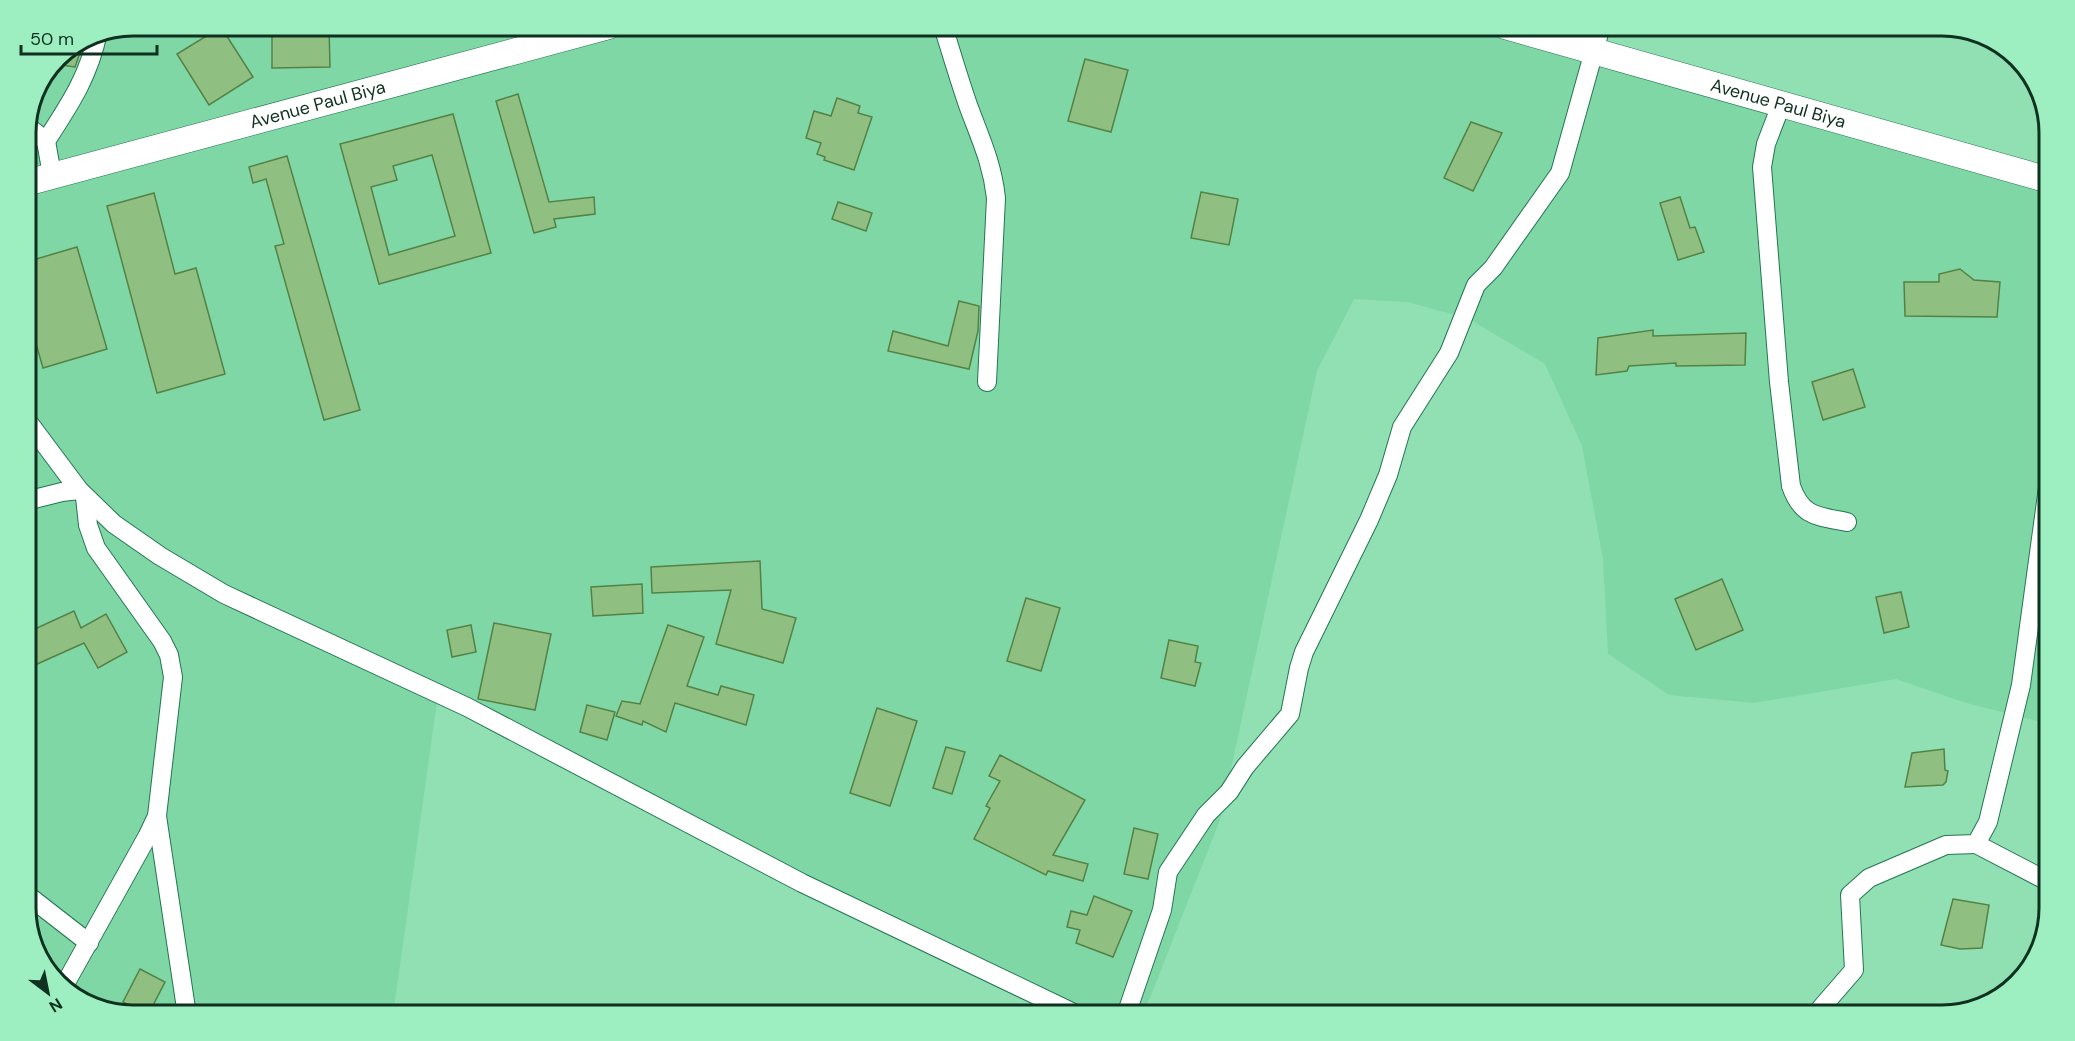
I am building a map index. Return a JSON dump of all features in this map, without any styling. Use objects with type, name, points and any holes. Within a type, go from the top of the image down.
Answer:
[{"type":"main road","name":"Avenue Paul Biya","points":[[36,180],[540,36]]},
{"type":"main road","name":"Avenue Paul Biya","points":[[1542,36],[2039,177]]},
{"type":"street","points":[[946,36],[968,105],[991,165],[994,180],[996,198],[987,382]]},
{"type":"street","points":[[1130,1005],[1162,910],[1168,872],[1206,815],[1229,792],[1245,767],[1290,714],[1304,652],[1369,520],[1388,475],[1402,428],[1449,352],[1476,285],[1493,268],[1560,173],[1598,36]]},
{"type":"street","points":[[46,141],[81,86],[96,44]]},
{"type":"street","points":[[1781,105],[1766,144],[1762,167],[1779,382],[1791,486],[1796,501],[1804,509],[1815,515],[1847,522]]},
{"type":"street","points":[[36,133],[46,141],[52,175]]},
{"type":"street","points":[[36,432],[82,494],[114,524],[140,543],[224,594],[467,707],[802,883],[1055,1005]]},
{"type":"street","points":[[36,498],[62,492],[82,494]]},
{"type":"street","points":[[82,494],[88,525],[96,548],[162,641],[169,655],[173,677],[157,816],[185,1005]]},
{"type":"street","points":[[1976,844],[1988,822],[2021,685],[2039,553]]},
{"type":"street","points":[[77,963],[157,816]]},
{"type":"street","points":[[1824,1005],[1854,970],[1850,895],[1869,878],[1946,845],[1976,844],[2039,877]]},
{"type":"street","points":[[36,902],[89,943]]},
{"type":"shaded area","points":[[133,36],[545,36],[544,44],[575,36],[1539,36],[2039,179],[2039,721],[1963,702],[1896,679],[1754,703],[1669,695],[1608,654],[1603,559],[1582,446],[1545,364],[1467,318],[1407,302],[1354,299],[1317,371],[1220,820],[1150,998],[1146,1005],[1053,1005],[439,688],[394,1005],[133,1005],[102,1000],[78,988],[78,963],[53,963],[41,939],[36,914],[36,127],[39,108],[46,90],[69,60],[84,49],[102,41]]},
{"type":"building","points":[[206,36],[227,36],[253,77],[209,105],[177,54]]},
{"type":"building","points":[[272,36],[329,36],[330,67],[272,68]]},
{"type":"building","points":[[80,52],[75,67],[64,65]]},
{"type":"building","points":[[1085,59],[1128,70],[1111,132],[1068,121]]},
{"type":"building","points":[[518,94],[549,202],[594,197],[595,214],[554,219],[556,227],[534,233],[496,101]]},
{"type":"building","points":[[837,98],[860,106],[858,113],[872,117],[854,170],[824,160],[825,157],[817,154],[821,143],[806,138],[814,111],[831,116]]},
{"type":"building","points":[[453,114],[491,253],[379,284],[340,144]],"holes":[[[432,155],[455,236],[389,255],[371,187],[397,180],[393,166]]]},
{"type":"building","points":[[1471,122],[1502,133],[1473,191],[1444,178]]},
{"type":"building","points":[[287,156],[360,410],[324,420],[275,246],[284,244],[266,179],[253,183],[249,167]]},
{"type":"building","points":[[1201,192],[1238,199],[1229,245],[1191,238]]},
{"type":"building","points":[[154,193],[175,274],[196,268],[225,374],[157,393],[107,206]]},
{"type":"building","points":[[1680,197],[1690,228],[1695,227],[1704,252],[1678,260],[1660,203]]},
{"type":"building","points":[[838,202],[872,213],[866,231],[832,219]]},
{"type":"building","points":[[77,247],[107,349],[43,368],[36,344],[36,259]]},
{"type":"building","points":[[1960,269],[1974,280],[2000,282],[1997,317],[1905,316],[1904,282],[1939,282],[1939,274]]},
{"type":"building","points":[[959,301],[979,306],[978,331],[969,369],[888,351],[893,331],[948,346]]},
{"type":"building","points":[[1653,330],[1653,336],[1746,333],[1745,365],[1676,366],[1676,363],[1629,366],[1627,371],[1596,375],[1598,338]]},
{"type":"building","points":[[1853,369],[1865,407],[1823,420],[1812,382]]},
{"type":"building","points":[[760,561],[762,609],[796,618],[783,663],[716,644],[731,590],[652,593],[651,567]]},
{"type":"building","points":[[1722,579],[1743,630],[1696,650],[1675,599]]},
{"type":"building","points":[[642,584],[643,613],[593,616],[591,587]]},
{"type":"building","points":[[1901,592],[1909,627],[1884,633],[1876,597]]},
{"type":"building","points":[[1026,598],[1060,608],[1041,671],[1007,661]]},
{"type":"building","points":[[74,611],[81,628],[106,614],[127,652],[98,668],[84,643],[36,665],[36,628]]},
{"type":"building","points":[[494,623],[551,634],[535,710],[478,699]]},
{"type":"building","points":[[471,625],[476,652],[452,657],[447,630]]},
{"type":"building","points":[[668,625],[704,637],[687,686],[718,695],[721,686],[754,695],[746,725],[675,703],[666,732],[643,721],[642,725],[616,716],[622,701],[640,704]]},
{"type":"building","points":[[1169,640],[1198,646],[1195,662],[1201,663],[1195,686],[1161,678]]},
{"type":"building","points":[[587,705],[615,712],[607,740],[580,732]]},
{"type":"building","points":[[877,708],[917,721],[890,806],[850,793]]},
{"type":"building","points":[[946,747],[965,752],[952,794],[933,788]]},
{"type":"building","points":[[1944,749],[1945,770],[1948,771],[1946,782],[1943,785],[1905,787],[1912,753]]},
{"type":"building","points":[[1000,755],[1085,800],[1053,855],[1088,864],[1083,881],[1048,871],[1046,875],[974,839],[990,808],[986,806],[1000,781],[989,776]]},
{"type":"building","points":[[1134,828],[1158,834],[1148,879],[1124,874]]},
{"type":"building","points":[[1094,896],[1132,911],[1113,957],[1076,943],[1080,930],[1067,927],[1071,911],[1087,915]]},
{"type":"building","points":[[1953,899],[1989,905],[1982,948],[1960,949],[1941,945]]},
{"type":"building","points":[[140,969],[165,982],[153,1005],[133,1005],[123,1002]]}]
